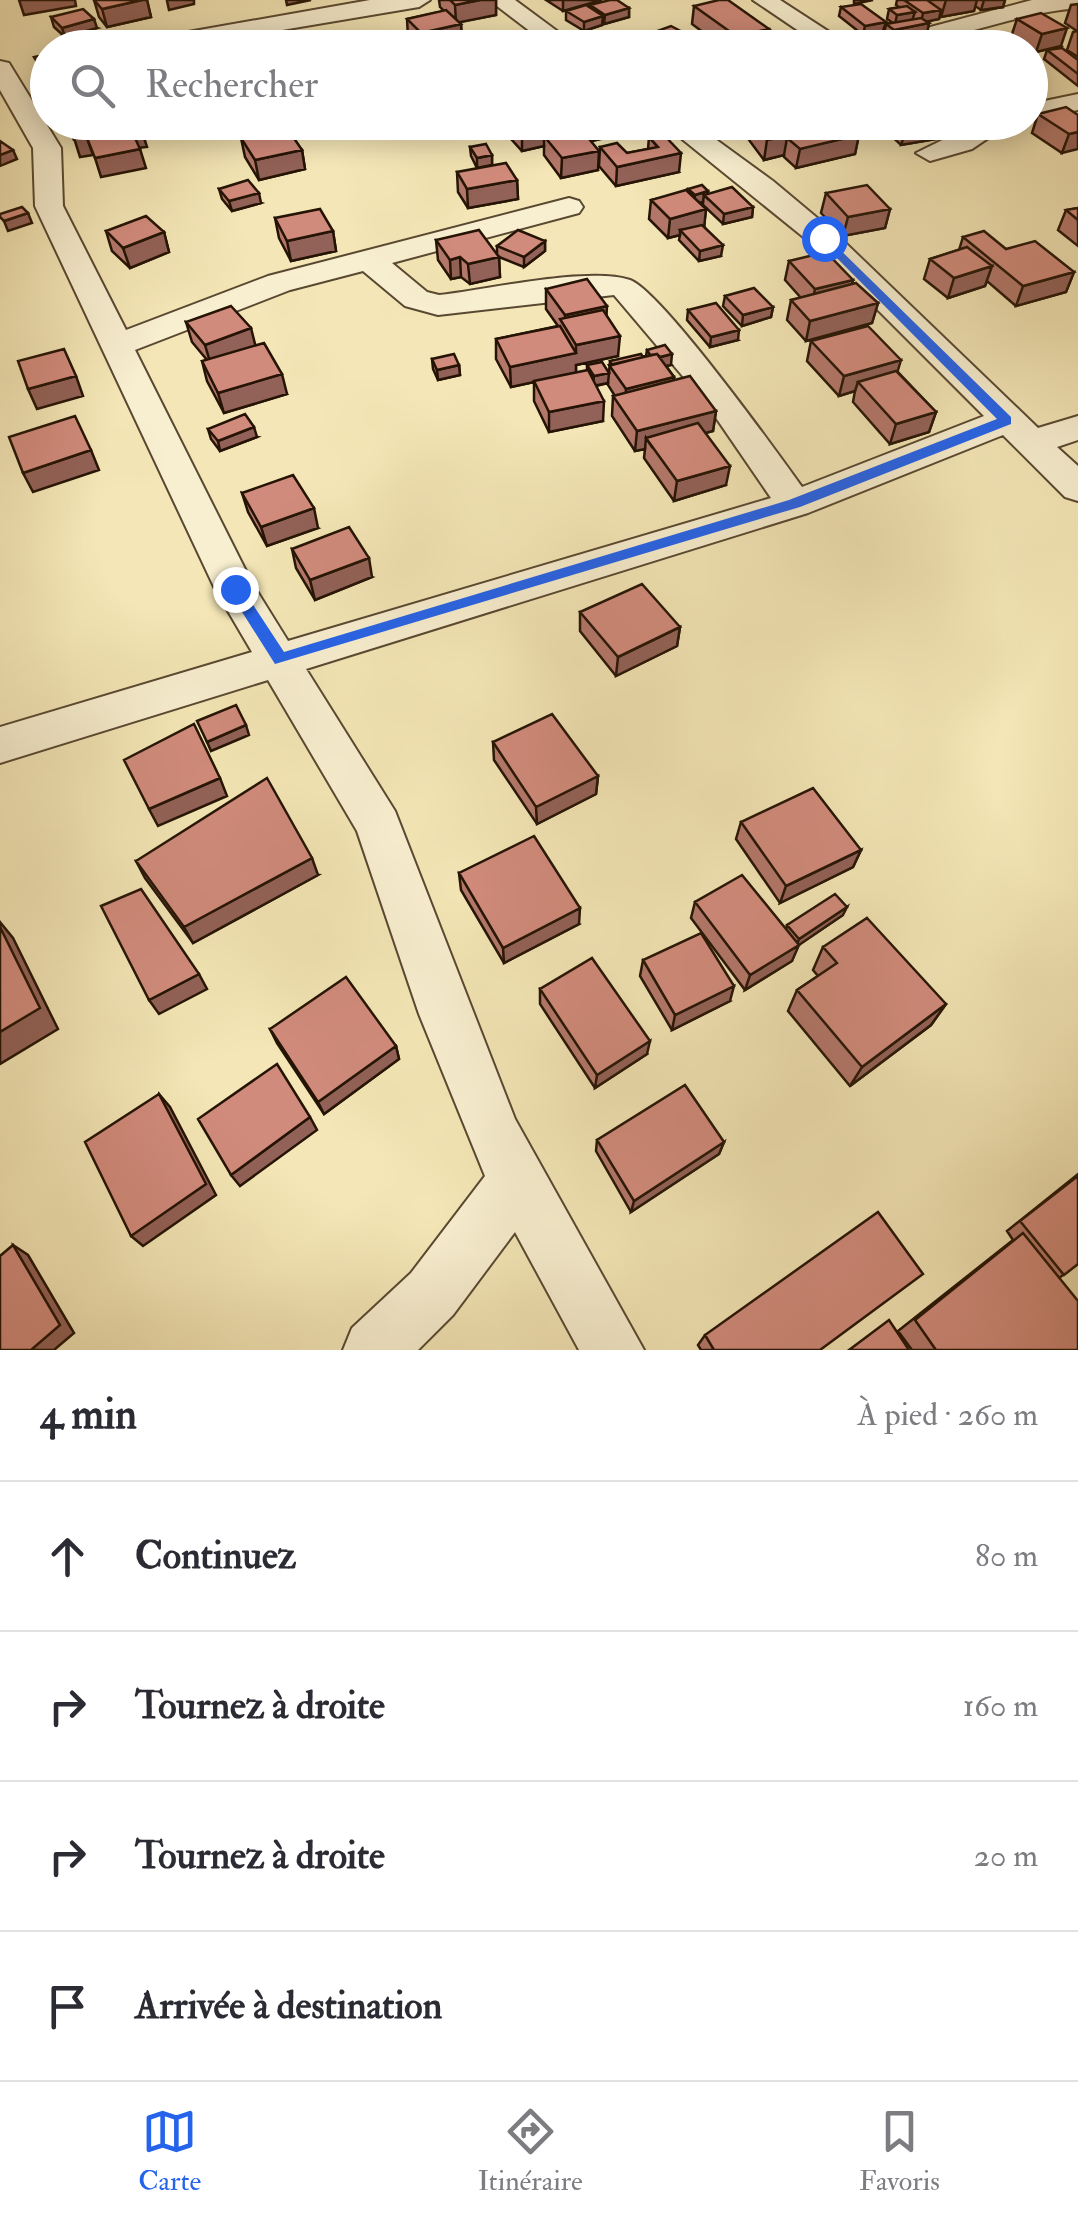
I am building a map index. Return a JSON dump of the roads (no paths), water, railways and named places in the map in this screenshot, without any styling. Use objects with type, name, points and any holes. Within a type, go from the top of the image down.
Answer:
[{"type":"street","points":[[228,30],[418,0]]},
{"type":"street","points":[[500,0],[542,30]]},
{"type":"street","points":[[764,0],[814,30]]},
{"type":"street","points":[[946,30],[1043,4],[1078,1]]},
{"type":"street","points":[[11,66],[11,111],[30,131]]},
{"type":"street","points":[[1048,108],[1078,102]]},
{"type":"street","points":[[39,140],[47,148]]},
{"type":"street","points":[[47,148],[85,140]]},
{"type":"street","points":[[699,140],[764,187],[824,238],[1078,488]]},
{"type":"street","points":[[930,153],[967,140]]},
{"type":"street","points":[[47,148],[33,210],[118,345],[235,589],[378,825],[445,1014],[516,1182],[613,1350]]},
{"type":"street","points":[[118,345],[278,284],[569,207]]},
{"type":"street","points":[[369,260],[416,299],[438,305],[603,284],[624,288],[720,398],[794,504]]},
{"type":"street","points":[[0,746],[1018,432],[1078,428]]},
{"type":"street","points":[[374,1350],[432,1294],[516,1182]]}]
